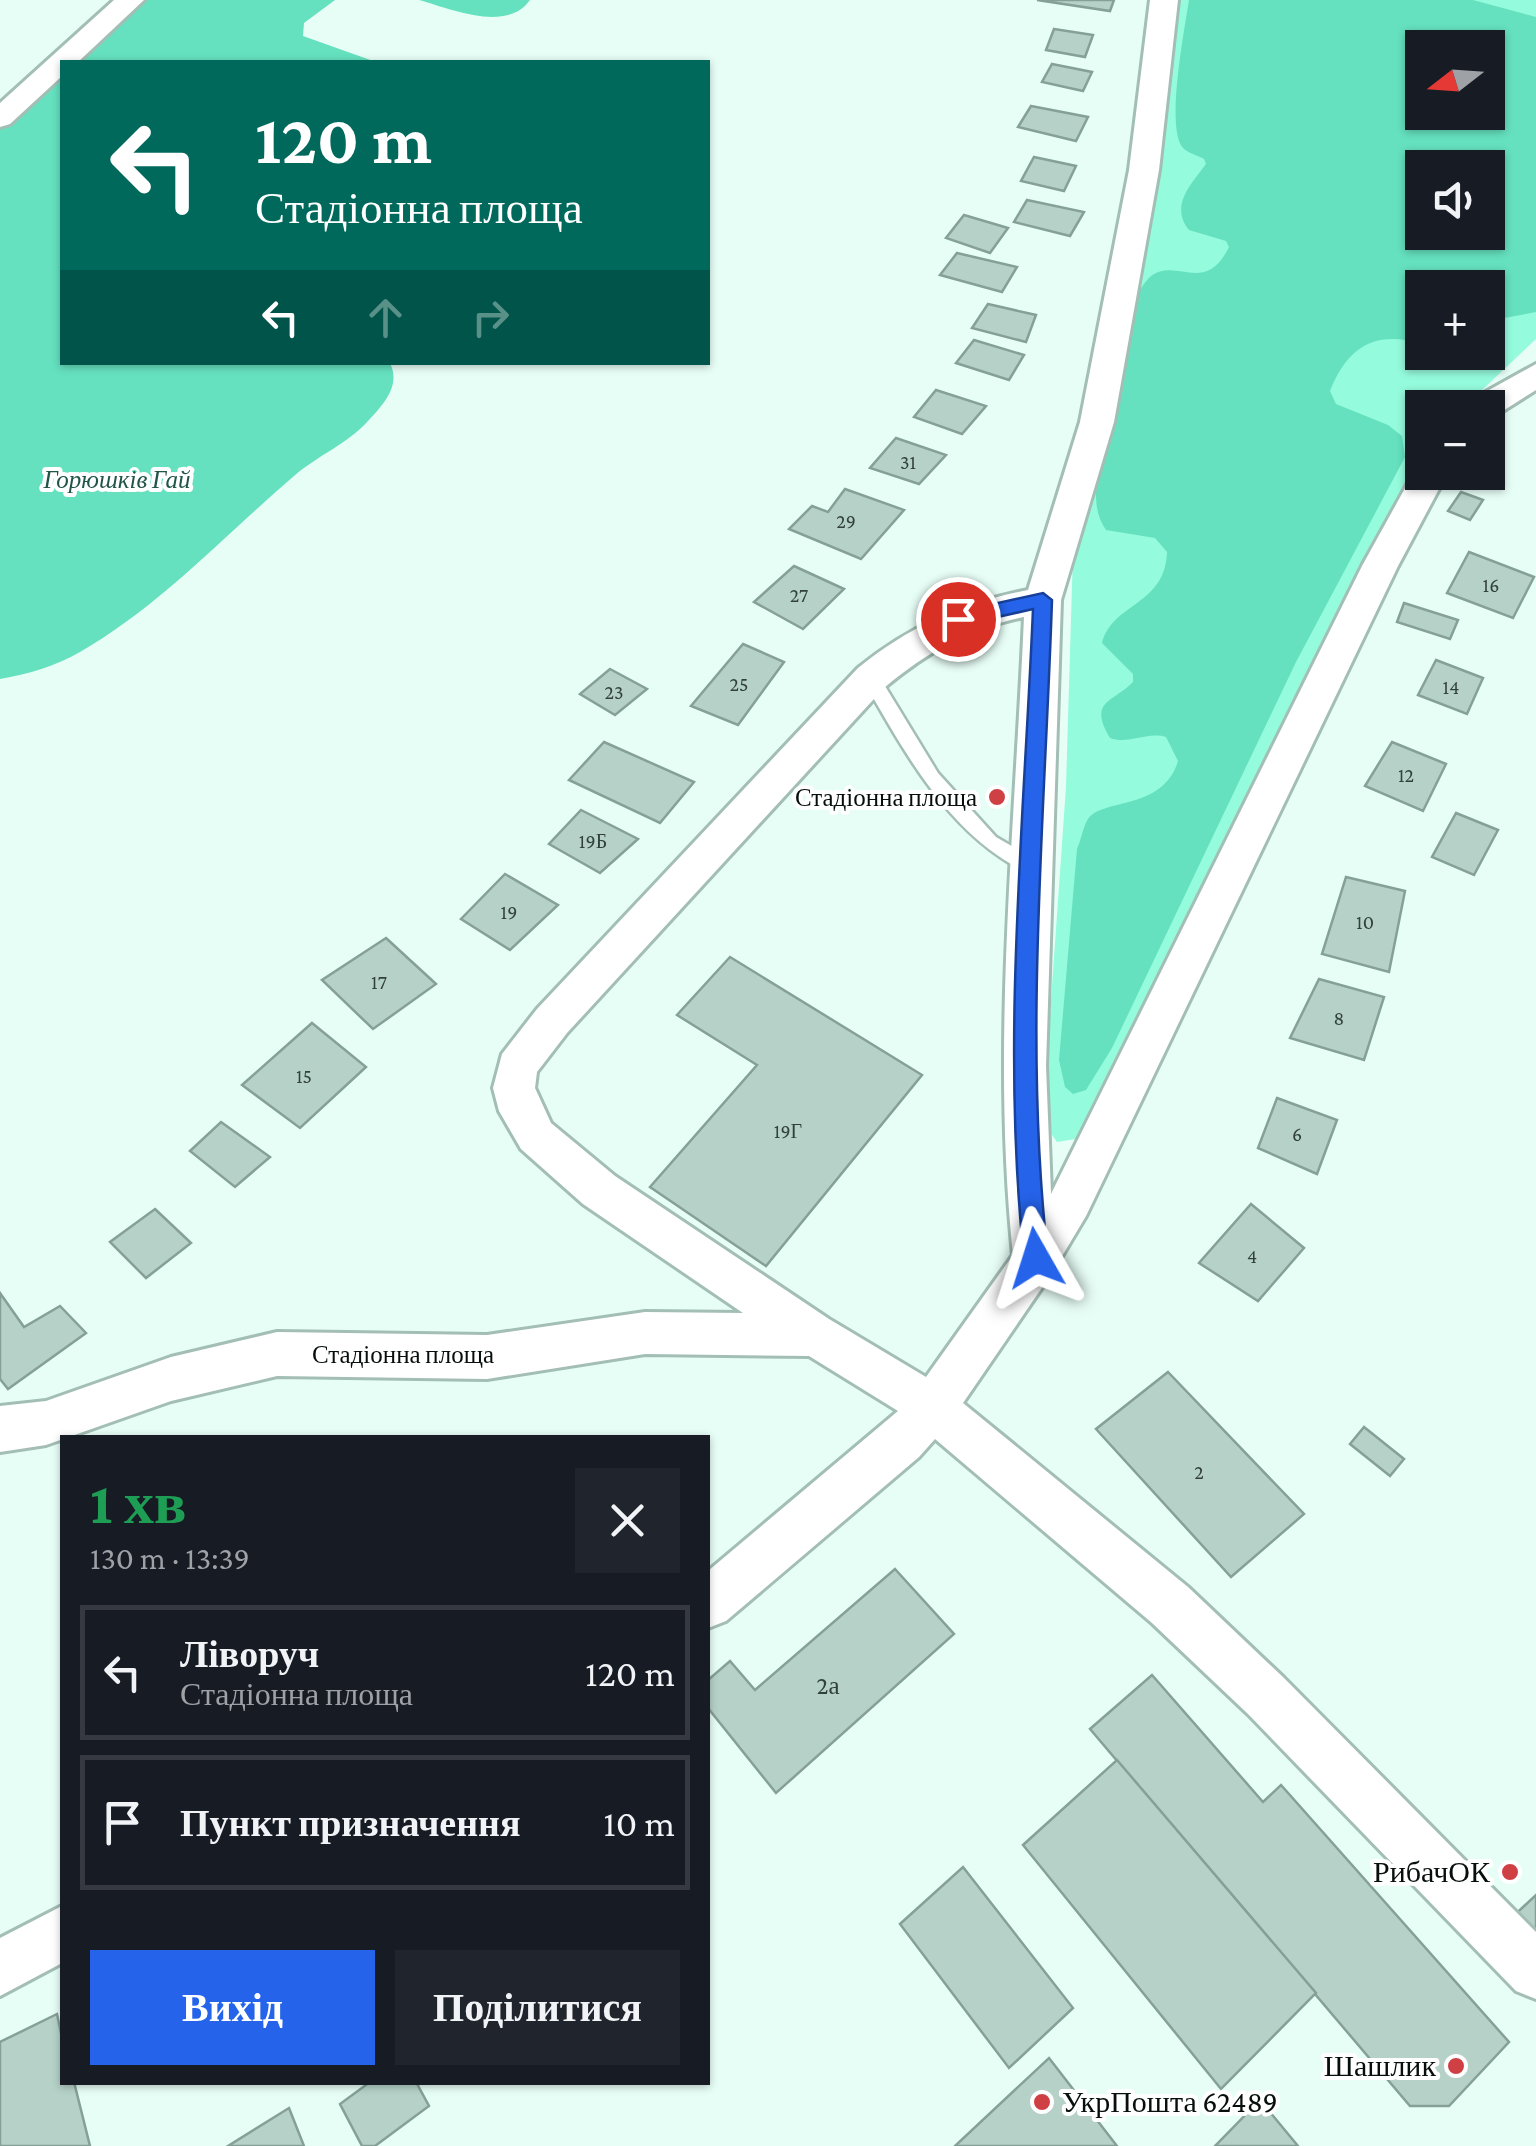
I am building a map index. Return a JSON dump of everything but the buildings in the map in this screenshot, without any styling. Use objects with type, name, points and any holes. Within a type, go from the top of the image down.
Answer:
[{"type":"street","points":[[64,60],[130,0]]},
{"type":"street","points":[[1036,1258],[1028,1187],[1025,1066],[1043,600],[1097,422],[1144,170],[1164,0]]},
{"type":"street","points":[[0,118],[60,64]]},
{"type":"street","points":[[1505,395],[1536,376]]},
{"type":"street","points":[[710,1601],[854,1484],[933,1407],[1036,1258],[1070,1202],[1380,566],[1421,490]]},
{"type":"street","points":[[1043,600],[958,619],[924,635],[871,678],[552,1021],[526,1051],[514,1088],[536,1136],[556,1156],[641,1220],[815,1335],[933,1407],[1170,1605],[1266,1696],[1536,1971]]},
{"type":"street","name":"Стадіонна площа","points":[[0,1429],[46,1424],[171,1378],[277,1354],[487,1357],[645,1333],[815,1335]]},
{"type":"street","points":[[0,1968],[60,1934]]},
{"type":"lane","points":[[871,678],[932,778],[990,842],[1032,867]]},
{"type":"green space","name":"Горюшків Гай","points":[[125,0],[335,0],[304,23],[303,36],[370,60],[64,60]]},
{"type":"green space","points":[[419,0],[530,0],[520,10],[493,17],[462,13]]},
{"type":"green space","points":[[1179,0],[1536,0],[1536,339],[1505,368],[1505,270],[1405,270],[1405,370],[1503,370],[1482,390],[1405,390],[1405,489],[1372,542],[1084,1129],[1075,1139],[1057,1142],[1048,1129],[1045,1085],[1066,787],[1074,519],[1155,162]]},
{"type":"green space","points":[[1189,0],[1473,0],[1536,17],[1536,312],[1505,318],[1505,270],[1405,270],[1405,340],[1366,345],[1337,375],[1330,391],[1336,404],[1388,425],[1402,436],[1405,457],[1296,662],[1112,1048],[1086,1090],[1073,1094],[1065,1087],[1059,1060],[1077,849],[1088,819],[1160,788],[1178,761],[1166,737],[1110,738],[1101,717],[1105,704],[1133,682],[1133,674],[1102,643],[1117,619],[1158,583],[1167,552],[1155,538],[1106,530],[1098,511],[1096,475],[1136,296],[1149,278],[1161,271],[1210,270],[1229,247],[1226,241],[1189,230],[1183,221],[1185,195],[1206,164],[1183,148],[1178,137],[1178,77]]},
{"type":"green space","name":"Горюшків Гай","points":[[60,64],[60,365],[391,365],[393,379],[380,408],[360,429],[294,476],[137,614],[70,657],[0,679],[0,123]]},
{"type":"place","name":"Стадіонна площа","points":[[997,797]]},
{"type":"place","name":"РибачОК","points":[[1510,1872]]},
{"type":"place","name":"Шашлик","points":[[1456,2066]]},
{"type":"place","name":"УкрПошта 62489","points":[[1042,2102]]},
{"type":"route","points":[[958,619],[1043,600],[1025,1066],[1028,1187],[1036,1258]]}]
